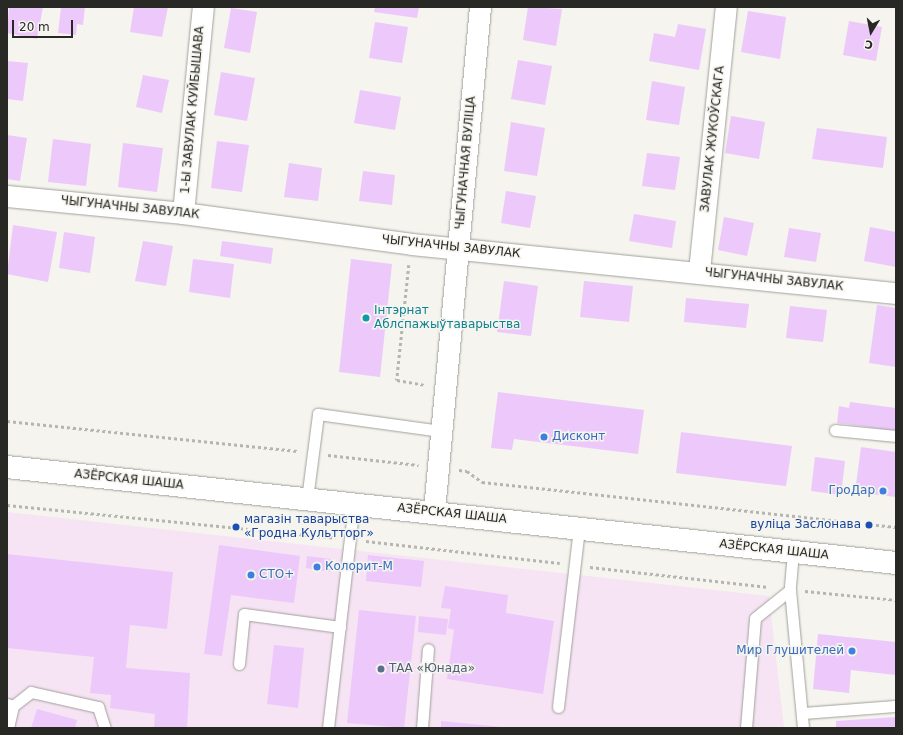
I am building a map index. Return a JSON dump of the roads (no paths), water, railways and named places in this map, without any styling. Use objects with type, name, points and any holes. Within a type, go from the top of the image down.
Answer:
[{"type":"main road","name":"АЗЁРСКАЯ ШАША","points":[[7,468],[434,511],[794,552],[896,562]]},
{"type":"street","name":"1-Ы ЗАВУЛАК КУЙБЫШАВА","points":[[183,213],[202,7]]},
{"type":"street","name":"ЧЫГУНАЧНАЯ ВУЛІЦА","points":[[434,511],[480,7]]},
{"type":"street","name":"ЗАВУЛАК ЖУКОЎСКАГА","points":[[699,271],[726,7]]},
{"type":"street","name":"ЧЫГУНАЧНЫ ЗАВУЛАК","points":[[7,196],[183,213],[412,244],[699,271],[896,293]]},
{"type":"lane","points":[[307,499],[318,414],[441,430]]},
{"type":"lane","points":[[835,430],[896,436]]},
{"type":"lane","points":[[328,728],[354,504]]},
{"type":"lane","points":[[558,707],[579,528]]},
{"type":"lane","points":[[794,552],[790,590],[803,728]]},
{"type":"lane","points":[[746,728],[755,618],[790,590]]},
{"type":"lane","points":[[239,664],[244,614],[340,627]]},
{"type":"lane","points":[[422,728],[428,649]]},
{"type":"lane","points":[[8,728],[10,705],[32,692],[98,707],[104,728]]},
{"type":"lane","points":[[802,713],[896,706]]},
{"type":"place","name":"Інтэрнат Аблспажыўтаварыства","points":[[366,318]]},
{"type":"place","name":"Дисконт","points":[[544,437]]},
{"type":"place","name":"ГроДар","points":[[883,491]]},
{"type":"place","name":"вуліца Заслонава","points":[[869,525]]},
{"type":"place","name":"магазін таварыства «Гродна Культторг»","points":[[236,527]]},
{"type":"place","name":"Колорит-М","points":[[317,567]]},
{"type":"place","name":"СТО+","points":[[251,575]]},
{"type":"place","name":"Мир Глушителей","points":[[852,651]]},
{"type":"place","name":"ТАА «Юнада»","points":[[381,669]]}]
